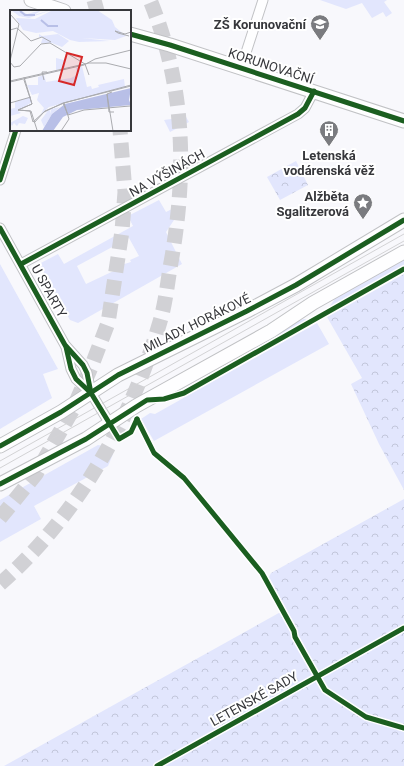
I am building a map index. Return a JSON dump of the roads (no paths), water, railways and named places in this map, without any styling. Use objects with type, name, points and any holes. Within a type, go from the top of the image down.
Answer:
[{"type":"main road","points":[[30,0],[58,8]]},
{"type":"main road","name":"KORUNOVAČNÍ","points":[[131,34],[404,120]]},
{"type":"main road","name":"MILADY HORÁKOVÉ","points":[[0,446],[92,393],[118,375],[296,285],[404,220]]},
{"type":"main road","points":[[0,484],[83,441],[136,406],[271,331],[313,303],[404,252]]},
{"type":"street","points":[[241,68],[263,0]]},
{"type":"street","name":"NA VÝŠINÁCH","points":[[21,264],[298,114],[305,108],[314,91]]},
{"type":"street","points":[[0,180],[16,131]]},
{"type":"street","name":"U SPARTY","points":[[0,228],[65,345],[71,369],[76,379],[92,393],[110,424]]},
{"type":"tunnel","points":[[94,0],[97,10]]},
{"type":"tunnel","points":[[0,584],[28,557],[53,529],[98,466],[133,397],[161,318],[166,296],[179,200],[181,166],[180,132],[177,99],[171,66],[162,33],[150,0]]},
{"type":"tunnel","points":[[0,518],[36,474],[73,409],[108,323],[122,231],[125,192],[120,131]]},
{"type":"tram line","points":[[0,461],[404,234]]},
{"type":"tram line","points":[[0,468],[404,241]]},
{"type":"place","name":"ZŠ Korunovační","points":[[320,41]]},
{"type":"place","name":"Letenská vodárenská věž","points":[[329,147]]},
{"type":"place","name":"Alžběta Sgalitzerová","points":[[363,220]]}]
